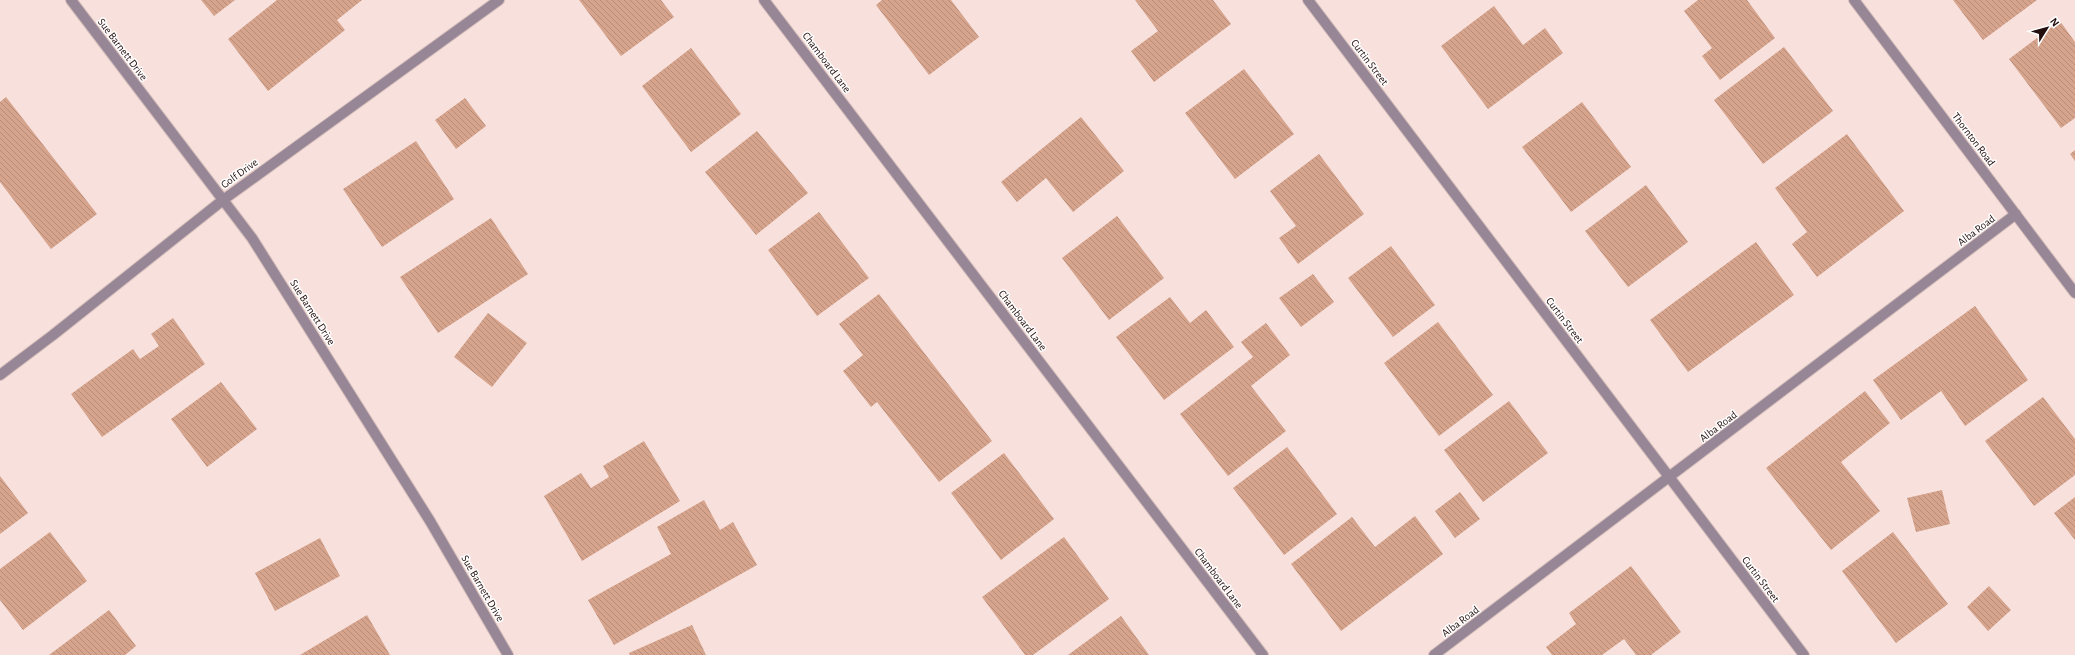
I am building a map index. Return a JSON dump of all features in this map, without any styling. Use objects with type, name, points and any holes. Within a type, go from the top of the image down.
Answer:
[{"type":"street","name":"Sue Barnett Drive","points":[[71,0],[252,238],[426,514],[508,655]]},
{"type":"street","name":"Golf Drive","points":[[0,375],[54,335],[223,200],[499,0]]},
{"type":"street","name":"Chamboard Lane","points":[[764,0],[1263,655]]},
{"type":"street","name":"Curtin Street","points":[[1308,0],[1804,655]]},
{"type":"street","name":"Thornton Road","points":[[1854,0],[2075,293]]},
{"type":"street","name":"Alba Road","points":[[1434,655],[2016,214]]},
{"type":"building","points":[[201,0],[235,0],[214,16]]},
{"type":"building","points":[[277,0],[362,0],[337,20],[345,30],[268,91],[228,39]]},
{"type":"building","points":[[579,0],[661,0],[674,17],[621,56]]},
{"type":"building","points":[[882,0],[951,0],[979,37],[929,75],[876,5]]},
{"type":"building","points":[[1135,0],[1213,0],[1231,24],[1154,82],[1131,51],[1158,31]]},
{"type":"building","points":[[1698,0],[1747,0],[1775,38],[1720,80],[1702,56],[1712,48],[1684,11]]},
{"type":"building","points":[[1953,0],[2037,0],[1983,40]]},
{"type":"building","points":[[1494,6],[1523,45],[1545,28],[1563,53],[1488,109],[1441,46]]},
{"type":"building","points":[[2060,21],[2075,42],[2075,118],[2061,128],[2009,59]]},
{"type":"building","points":[[1784,47],[1833,111],[1763,164],[1714,100]]},
{"type":"building","points":[[691,48],[741,114],[691,152],[642,86]]},
{"type":"building","points":[[1244,69],[1294,134],[1235,179],[1185,113]]},
{"type":"building","points":[[6,97],[97,214],[51,249],[0,182],[0,102]]},
{"type":"building","points":[[465,98],[486,126],[456,149],[435,120]]},
{"type":"building","points":[[1582,102],[1631,167],[1571,212],[1522,147]]},
{"type":"building","points":[[1081,117],[1124,171],[1073,212],[1046,178],[1017,202],[1001,182]]},
{"type":"building","points":[[757,131],[808,193],[756,235],[705,172]]},
{"type":"building","points":[[1847,134],[1904,211],[1817,277],[1792,244],[1807,232],[1775,188]]},
{"type":"building","points":[[416,141],[454,199],[382,247],[343,189]]},
{"type":"building","points":[[2075,150],[2075,161],[2070,154]]},
{"type":"building","points":[[1319,154],[1364,214],[1298,264],[1279,238],[1296,226],[1270,191]]},
{"type":"building","points":[[1646,185],[1688,242],[1628,287],[1585,231]]},
{"type":"building","points":[[819,212],[869,278],[817,316],[768,250]]},
{"type":"building","points":[[1117,216],[1164,278],[1109,320],[1062,258]]},
{"type":"building","points":[[491,218],[528,274],[438,333],[400,277]]},
{"type":"building","points":[[1756,242],[1794,295],[1688,372],[1650,320]]},
{"type":"building","points":[[1391,246],[1435,305],[1393,337],[1348,278]]},
{"type":"building","points":[[1313,274],[1334,302],[1301,327],[1279,298]]},
{"type":"building","points":[[879,294],[992,441],[939,482],[877,402],[871,407],[843,371],[863,355],[839,324]]},
{"type":"building","points":[[1170,297],[1190,323],[1206,310],[1234,347],[1164,400],[1116,337]]},
{"type":"building","points":[[1975,306],[2028,380],[1965,426],[1941,391],[1901,420],[1873,380]]},
{"type":"building","points":[[488,313],[527,343],[492,387],[454,357]]},
{"type":"building","points":[[173,318],[205,364],[102,437],[71,394],[133,349],[140,359],[159,346],[151,334]]},
{"type":"building","points":[[1438,322],[1493,395],[1439,436],[1384,363]]},
{"type":"building","points":[[1266,323],[1290,355],[1251,386],[1286,431],[1228,476],[1180,414],[1253,357],[1241,342]]},
{"type":"building","points":[[221,382],[257,429],[207,467],[171,419]]},
{"type":"building","points":[[1865,391],[1890,423],[1841,462],[1880,511],[1831,550],[1766,468]]},
{"type":"building","points":[[2043,397],[2075,439],[2075,475],[2034,506],[1985,441]]},
{"type":"building","points":[[1509,401],[1548,453],[1483,502],[1444,450]]},
{"type":"building","points":[[644,441],[680,501],[582,561],[544,496],[581,473],[591,488],[609,477],[603,466]]},
{"type":"building","points":[[1287,447],[1337,514],[1284,555],[1233,488]]},
{"type":"building","points":[[1004,453],[1054,519],[1001,560],[951,493]]},
{"type":"building","points":[[0,476],[28,513],[0,534]]},
{"type":"building","points":[[1942,490],[1950,524],[1916,532],[1907,498]]},
{"type":"building","points":[[1460,492],[1480,519],[1455,538],[1435,511]]},
{"type":"building","points":[[2075,497],[2075,540],[2054,513]]},
{"type":"building","points":[[704,500],[720,530],[733,522],[757,565],[614,645],[588,600],[671,554],[657,527]]},
{"type":"building","points":[[1415,516],[1443,554],[1341,631],[1291,564],[1352,517],[1375,547]]},
{"type":"building","points":[[50,532],[87,581],[23,630],[0,600],[0,569]]},
{"type":"building","points":[[1893,532],[1948,604],[1896,643],[1842,571]]},
{"type":"building","points":[[1064,537],[1109,599],[1033,655],[1025,655],[982,597]]},
{"type":"building","points":[[320,538],[340,576],[275,611],[255,573]]},
{"type":"building","points":[[1631,566],[1681,632],[1651,655],[1636,655],[1624,639],[1602,655],[1552,655],[1546,647],[1576,624],[1569,613]]},
{"type":"building","points":[[1989,586],[2011,610],[1988,631],[1967,607]]},
{"type":"building","points":[[109,610],[136,646],[125,655],[49,655]]},
{"type":"building","points":[[367,615],[390,655],[300,655]]},
{"type":"building","points":[[1121,616],[1149,655],[1068,655]]},
{"type":"building","points":[[692,625],[706,655],[630,655],[629,653]]}]
